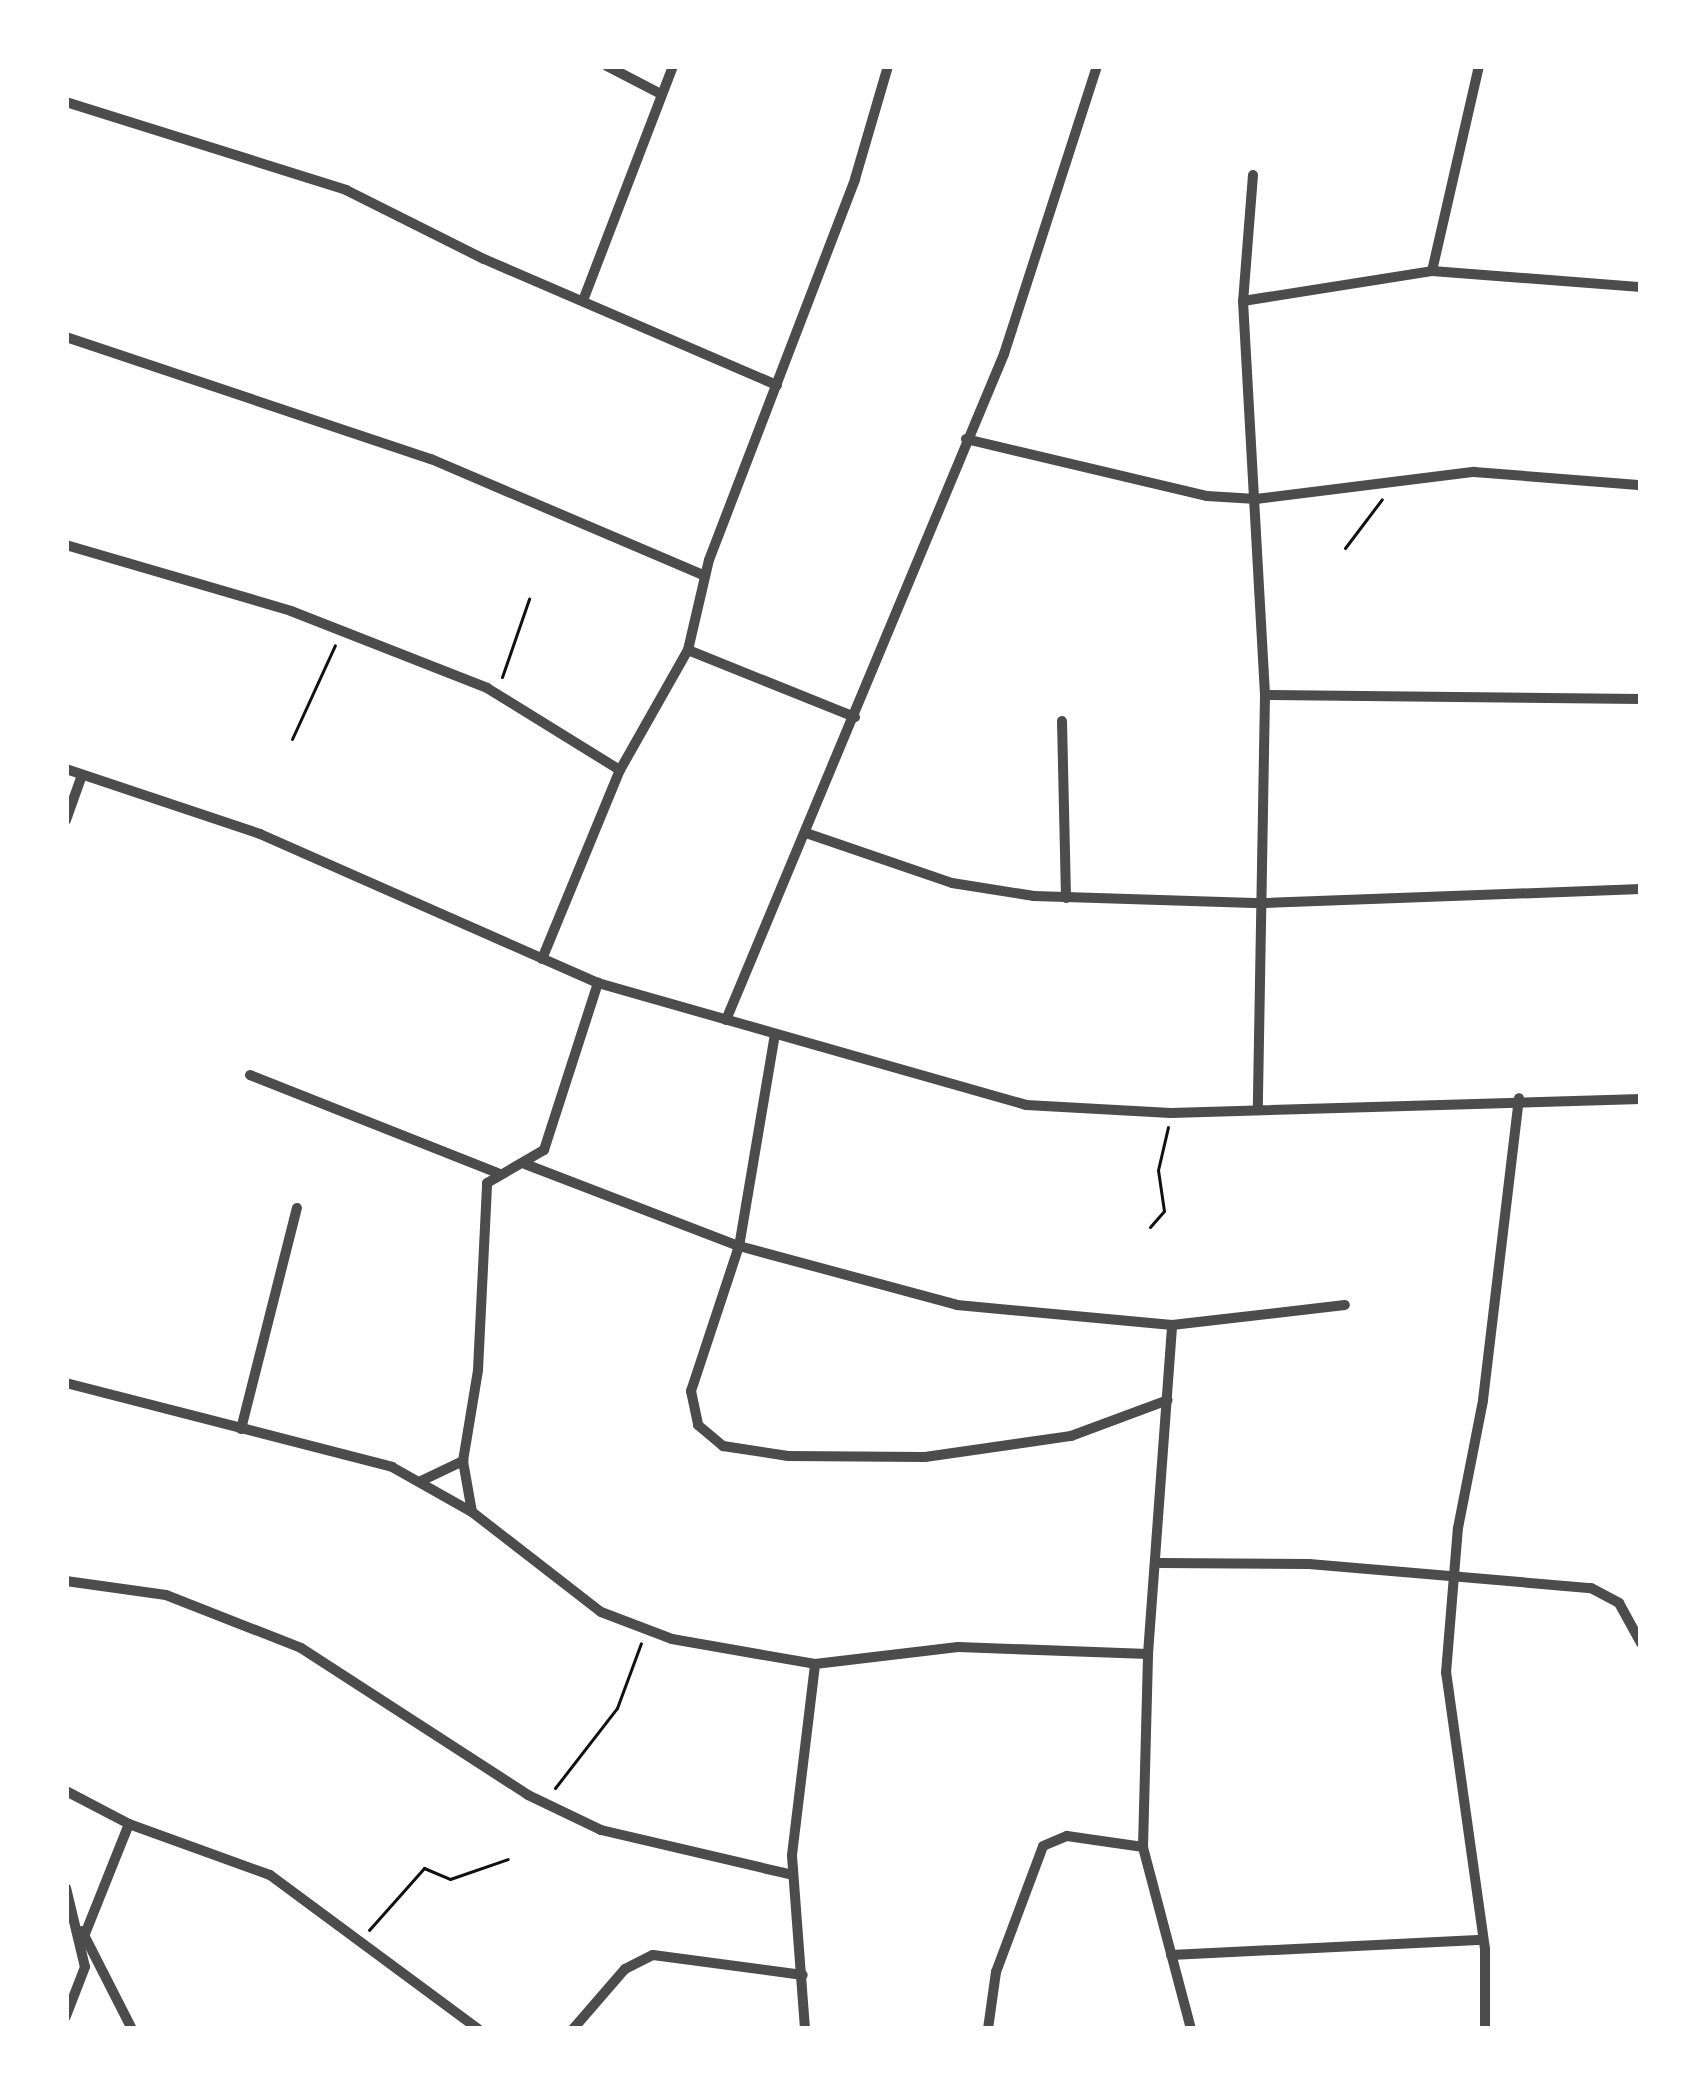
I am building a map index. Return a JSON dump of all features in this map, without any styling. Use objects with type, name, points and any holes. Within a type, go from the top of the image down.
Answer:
[{"type":"street","points":[[608,66],[661,94]]},
{"type":"street","points":[[584,298],[673,66]]},
{"type":"street","points":[[542,959],[620,770],[688,650],[705,576],[855,179],[888,66]]},
{"type":"street","points":[[726,1020],[1004,354],[1097,66]]},
{"type":"street","points":[[1432,271],[1479,66]]},
{"type":"street","points":[[66,102],[305,174],[777,385]]},
{"type":"street","points":[[1252,175],[1243,301],[1265,695],[1258,1107]]},
{"type":"street","points":[[1243,301],[1432,271],[1641,287]]},
{"type":"street","points":[[66,337],[450,466],[705,576]]},
{"type":"street","points":[[966,439],[1166,490],[1256,499],[1398,478],[1517,472],[1641,484]]},
{"type":"street","points":[[66,545],[340,632],[496,692],[620,770]]},
{"type":"street","points":[[688,650],[855,717]]},
{"type":"street","points":[[1265,695],[1641,699]]},
{"type":"street","points":[[1062,721],[1066,898]]},
{"type":"street","points":[[66,770],[292,848],[598,983],[1026,1105],[1171,1113],[1519,1099],[1641,1100]]},
{"type":"street","points":[[66,820],[82,775]]},
{"type":"street","points":[[806,833],[952,884],[1066,898],[1262,903],[1641,889]]},
{"type":"street","points":[[250,1076],[497,1173],[525,1164],[544,1150],[598,983]]},
{"type":"street","points":[[775,1034],[739,1246],[691,1391],[698,1425],[723,1446],[788,1456],[925,1457],[1070,1436],[1168,1400]]},
{"type":"street","points":[[1485,2029],[1483,1940],[1448,1703],[1453,1579],[1519,1099]]},
{"type":"street","points":[[525,1164],[739,1246],[957,1305],[1172,1325],[1346,1305]]},
{"type":"street","points":[[472,1512],[463,1461],[478,1370],[485,1197],[497,1173]]},
{"type":"street","points":[[241,1429],[297,1208]]},
{"type":"street","points":[[1172,1325],[1160,1563],[1148,1654],[1143,1847],[1191,2029]]},
{"type":"street","points":[[66,1383],[363,1457],[421,1481],[472,1512],[574,1596],[646,1630],[815,1664],[958,1647],[1148,1654]]},
{"type":"street","points":[[421,1481],[463,1461]]},
{"type":"street","points":[[1160,1563],[1309,1564],[1601,1592],[1627,1612],[1641,1643]]},
{"type":"street","points":[[66,1581],[166,1595],[301,1648],[543,1804],[656,1847],[793,1875]]},
{"type":"street","points":[[805,2029],[793,1875],[815,1664]]},
{"type":"street","points":[[66,1791],[129,1824],[270,1875],[362,1938],[478,2029]]},
{"type":"street","points":[[66,2016],[84,1976],[82,1930],[129,1824]]},
{"type":"street","points":[[988,2029],[996,1972],[1043,1846],[1067,1836],[1143,1847]]},
{"type":"street","points":[[66,1888],[132,2029]]},
{"type":"street","points":[[1171,1955],[1483,1940]]},
{"type":"street","points":[[574,2029],[625,1969],[653,1955],[802,1975]]},
{"type":"path","points":[[1345,548],[1398,478]]},
{"type":"path","points":[[496,692],[529,599]]},
{"type":"path","points":[[292,739],[340,632]]},
{"type":"path","points":[[1150,1227],[1163,1211],[1159,1170],[1171,1113]]},
{"type":"path","points":[[543,1804],[617,1708],[646,1630]]},
{"type":"path","points":[[362,1938],[424,1868],[450,1880],[508,1859]]}]
